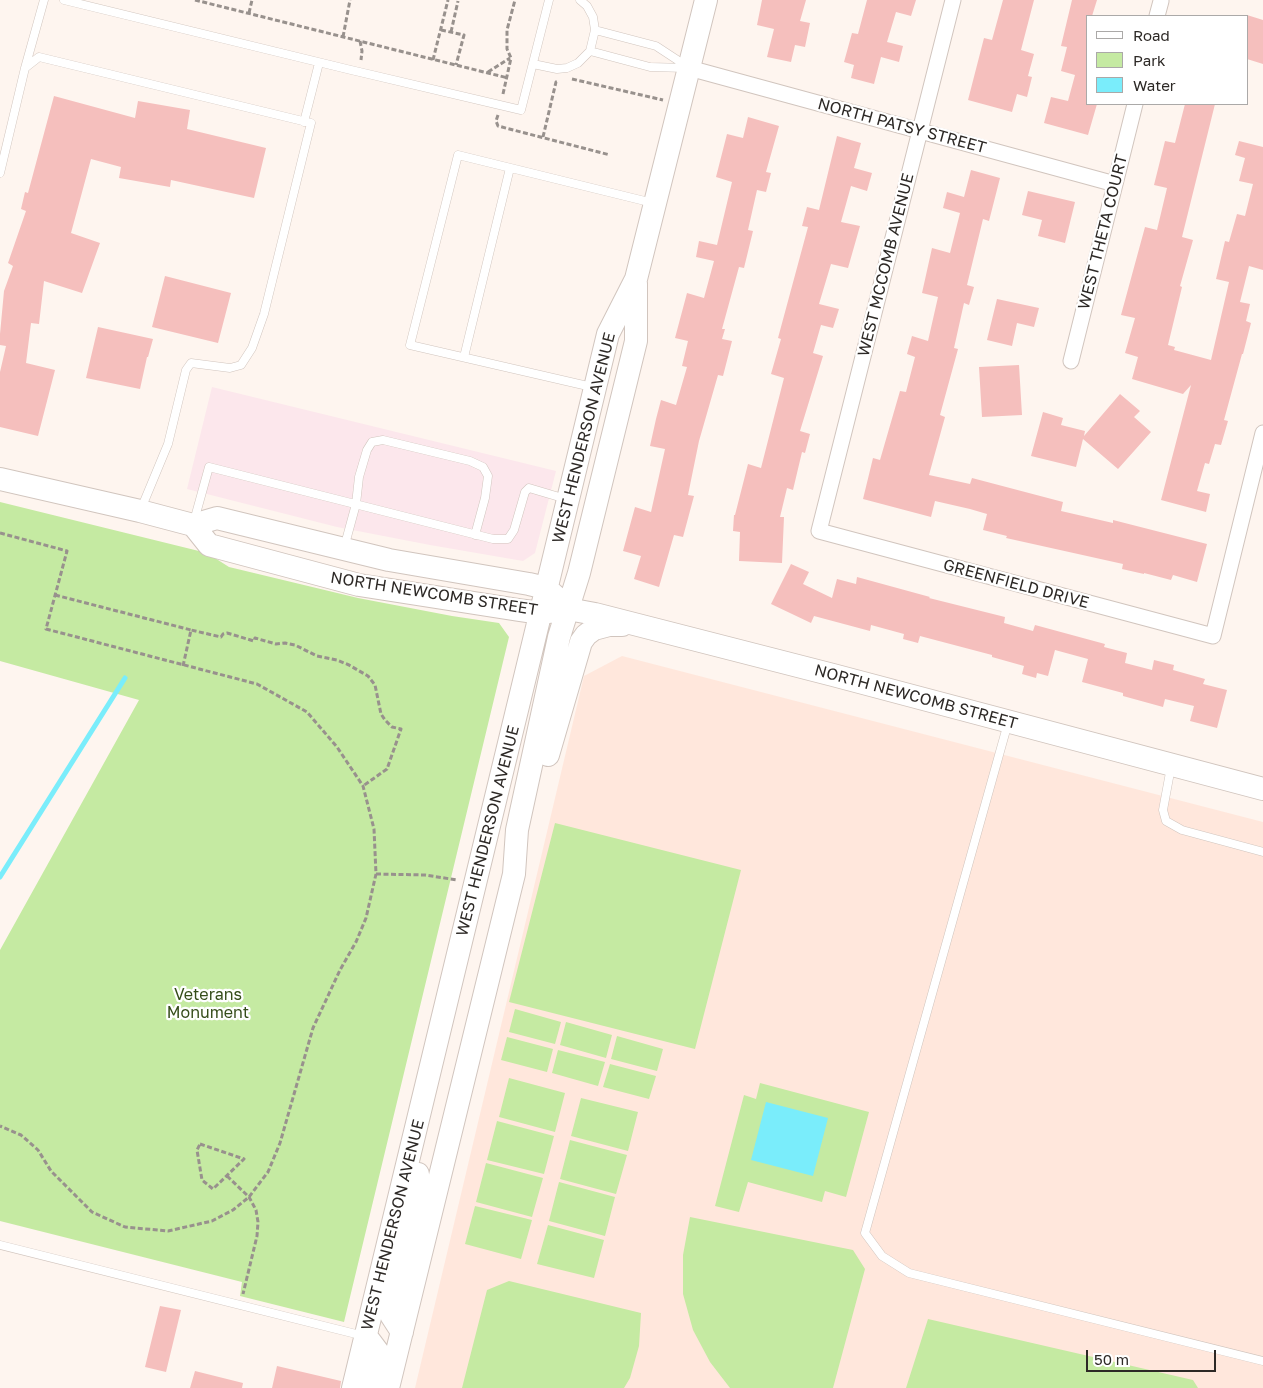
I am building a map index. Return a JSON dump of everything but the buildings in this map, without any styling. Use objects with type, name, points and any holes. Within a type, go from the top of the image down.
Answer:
[{"type":"main road","name":"WEST HENDERSON AVENUE","points":[[353,1388],[608,334],[636,279],[706,0]]},
{"type":"main road","name":"WEST HENDERSON AVENUE","points":[[388,1388],[514,874],[517,830],[559,637],[579,573],[636,341],[636,279]]},
{"type":"main road","points":[[0,479],[194,525]]},
{"type":"main road","name":"NORTH NEWCOMB STREET","points":[[568,609],[546,588],[389,560],[217,518],[194,525],[209,545],[359,585],[541,613],[568,609],[635,624],[1263,789]]},
{"type":"main road","points":[[237,553],[270,546],[317,557],[344,549]]},
{"type":"main road","points":[[514,874],[582,642],[586,635],[594,629],[609,625],[635,624]]},
{"type":"main road","points":[[402,1332],[391,1315],[392,1291],[401,1247],[414,1206],[419,1164],[414,1138]]},
{"type":"main road","points":[[366,1336],[378,1352],[374,1388]]},
{"type":"street","name":"WEST MCCOMB AVENUE","points":[[819,531],[953,0]]},
{"type":"street","points":[[1157,15],[1161,1]]},
{"type":"street","name":"NORTH PATSY STREET","points":[[689,68],[1115,184]]},
{"type":"street","name":"WEST THETA COURT","points":[[1071,361],[1135,105]]},
{"type":"street","name":"GREENFIELD DRIVE","points":[[819,531],[1212,636],[1263,433]]},
{"type":"lane","points":[[0,173],[25,68],[44,0]]},
{"type":"lane","points":[[64,0],[319,63],[521,110],[549,0]]},
{"type":"lane","points":[[533,64],[557,69],[567,68],[578,63],[590,52],[596,30],[587,6],[580,0]]},
{"type":"lane","points":[[596,30],[656,46],[689,68]]},
{"type":"lane","points":[[590,52],[650,67],[689,68]]},
{"type":"lane","points":[[25,68],[39,57],[311,123],[264,314],[252,348],[241,365],[230,368],[192,363],[186,370],[168,444],[140,511]]},
{"type":"lane","points":[[304,122],[319,63]]},
{"type":"lane","points":[[596,387],[410,345],[458,155],[655,204]]},
{"type":"lane","points":[[464,357],[510,168]]},
{"type":"lane","points":[[344,549],[356,504],[359,477],[367,450],[372,442],[383,440],[470,461],[483,467],[488,476],[485,498],[475,534]]},
{"type":"lane","points":[[194,525],[209,467],[493,539],[508,539],[514,530],[525,492],[529,488],[568,499]]},
{"type":"lane","points":[[1008,721],[865,1232],[882,1256],[909,1273],[1263,1361]]},
{"type":"lane","points":[[1172,765],[1163,810],[1166,821],[1182,830],[1263,852]]},
{"type":"lane","points":[[0,1245],[366,1336]]},
{"type":"path","points":[[195,0],[508,78]]},
{"type":"path","points":[[249,13],[252,0]]},
{"type":"path","points":[[343,37],[350,0]]},
{"type":"path","points":[[433,60],[448,0]]},
{"type":"path","points":[[451,32],[458,2]]},
{"type":"path","points":[[441,30],[464,35],[456,65]]},
{"type":"path","points":[[352,70],[360,60],[362,51],[360,41]]},
{"type":"path","points":[[487,73],[511,58]]},
{"type":"path","points":[[567,78],[680,104]]},
{"type":"path","points":[[543,137],[556,82],[562,80]]},
{"type":"path","points":[[0,533],[67,551],[46,629],[257,684],[307,712],[337,746],[363,786],[374,829],[376,874],[366,918],[313,1028],[280,1143],[268,1172],[249,1197],[232,1210],[212,1221],[168,1231],[125,1226],[92,1212],[51,1171],[38,1150],[21,1135],[0,1126]]},
{"type":"path","points":[[55,595],[221,637],[227,633],[254,642],[255,638],[276,644],[295,645],[317,656],[343,662],[368,676],[375,686],[381,714],[392,727],[401,729],[387,769],[363,786]]},
{"type":"path","points":[[183,666],[192,630]]},
{"type":"path","points":[[376,874],[425,875],[474,885]]},
{"type":"path","points":[[200,1144],[244,1159],[227,1176],[213,1189],[202,1180],[197,1150],[200,1144]]},
{"type":"path","points":[[227,1176],[249,1197],[257,1216],[257,1236],[240,1305]]},
{"type":"shaded area","points":[[212,387],[556,471],[535,553],[523,561],[430,545],[337,527],[187,489]]},
{"type":"shaded area","points":[[622,656],[1263,822],[1263,1388],[415,1388],[584,676]]},
{"type":"green space","name":"Veterans Monument","points":[[0,502],[207,553],[229,567],[358,598],[499,623],[509,637],[344,1322],[240,1296],[242,1282],[0,1221],[0,950],[139,700],[0,661]]},
{"type":"green space","points":[[555,823],[741,870],[695,1049],[509,1002]]},
{"type":"green space","points":[[515,1009],[561,1022],[555,1044],[509,1032]]},
{"type":"green space","points":[[566,1022],[612,1035],[606,1058],[560,1045]]},
{"type":"green space","points":[[617,1036],[663,1049],[657,1071],[611,1059]]},
{"type":"green space","points":[[507,1037],[553,1049],[547,1072],[501,1060]]},
{"type":"green space","points":[[558,1050],[605,1062],[598,1086],[552,1073]]},
{"type":"green space","points":[[610,1064],[656,1076],[649,1099],[603,1087]]},
{"type":"green space","points":[[509,1078],[565,1093],[555,1132],[499,1117]]},
{"type":"green space","points":[[760,1083],[869,1112],[846,1197],[825,1191],[822,1202],[748,1182],[739,1212],[715,1206],[744,1095],[756,1099]]},
{"type":"green space","points":[[581,1098],[638,1112],[628,1151],[571,1136]]},
{"type":"green space","points":[[497,1121],[554,1136],[544,1174],[487,1160]]},
{"type":"green space","points":[[570,1140],[627,1155],[616,1194],[560,1179]]},
{"type":"green space","points":[[486,1163],[543,1178],[532,1217],[476,1202]]},
{"type":"green space","points":[[559,1182],[615,1197],[605,1236],[549,1221]]},
{"type":"green space","points":[[475,1206],[532,1220],[521,1259],[465,1244]]},
{"type":"green space","points":[[690,1217],[853,1250],[865,1269],[833,1388],[730,1388],[710,1362],[693,1330],[683,1294],[683,1255]]},
{"type":"green space","points":[[548,1225],[604,1240],[594,1278],[537,1264]]},
{"type":"green space","points":[[509,1281],[641,1313],[639,1346],[630,1378],[624,1388],[462,1388],[487,1290]]},
{"type":"green space","points":[[928,1319],[1193,1380],[1198,1388],[906,1388]]},
{"type":"water","points":[[766,1102],[828,1118],[813,1176],[751,1160]]},
{"type":"waterway","points":[[0,877],[125,678]]}]
